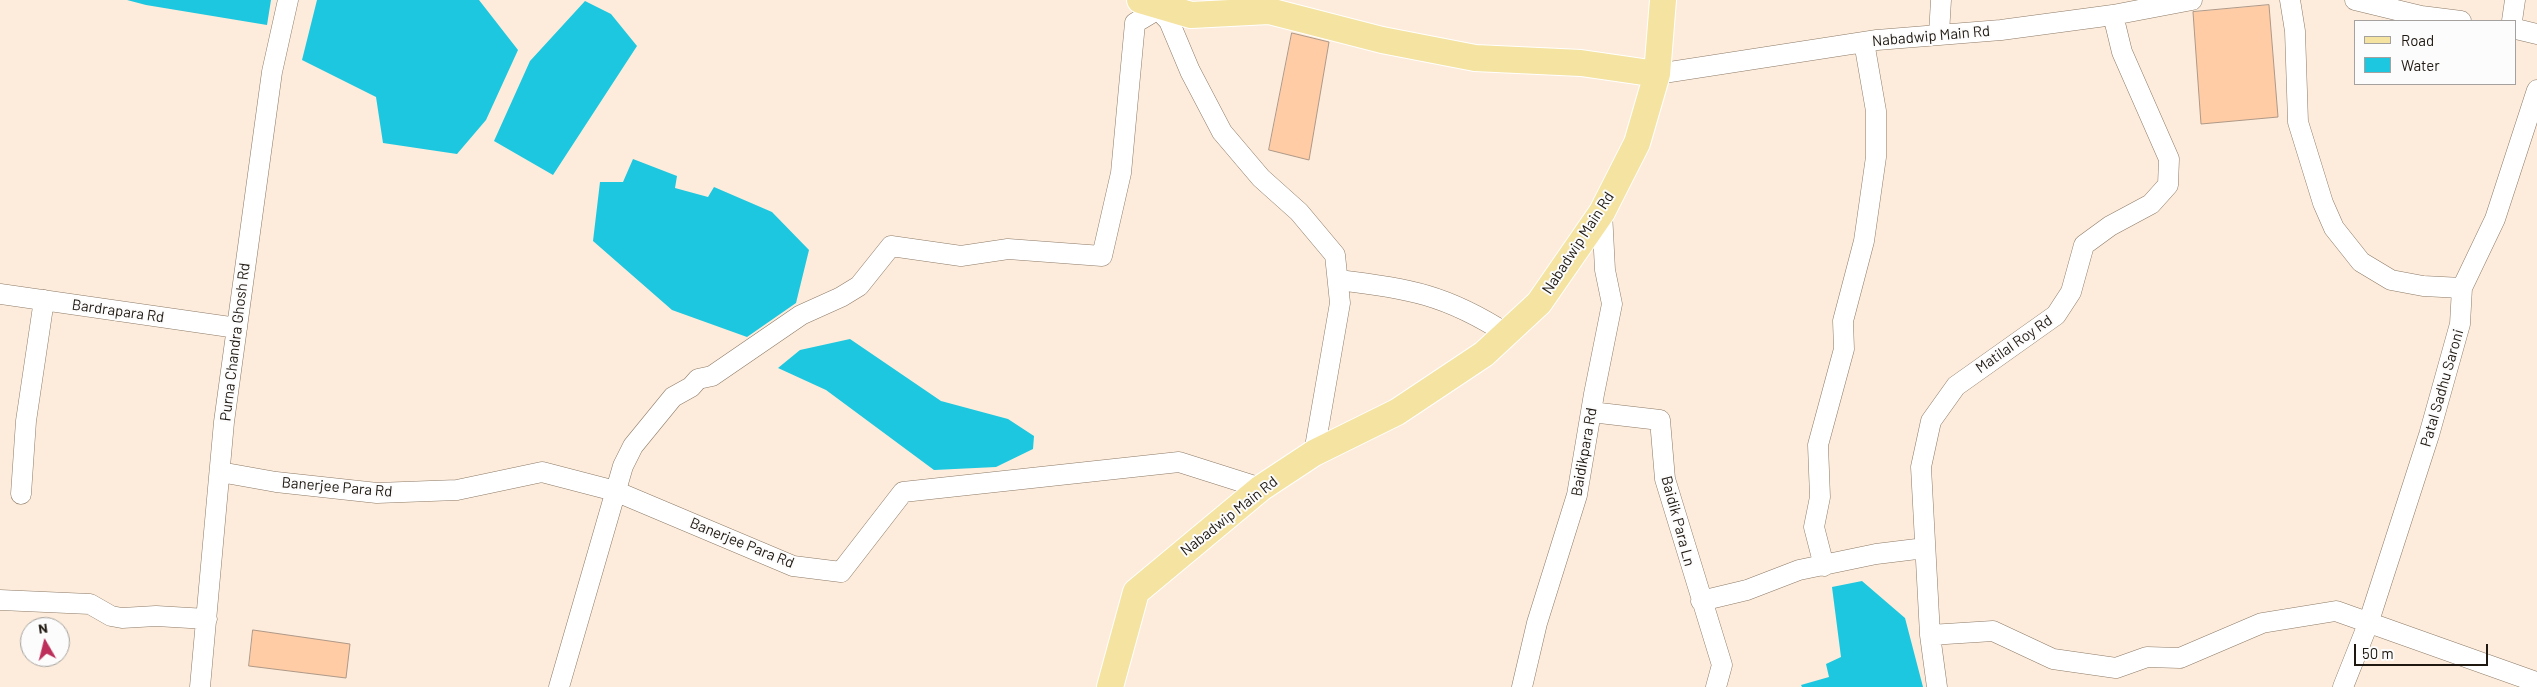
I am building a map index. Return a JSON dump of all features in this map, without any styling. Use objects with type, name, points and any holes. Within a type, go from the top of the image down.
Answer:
[{"type":"main road","points":[[1149,4],[1191,15],[1269,11],[1382,40],[1475,58],[1581,63],[1657,74],[1663,0]]},
{"type":"main road","name":"Nabadwip Main Rd","points":[[1110,687],[1136,592],[1261,488],[1314,453],[1397,412],[1484,354],[1539,303],[1602,212],[1637,144],[1657,74]]},
{"type":"street","name":"Purna Chandra Ghosh Rd","points":[[200,687],[220,472],[237,328],[272,72],[288,0]]},
{"type":"street","points":[[1938,34],[1941,0]]},
{"type":"street","name":"Nabadwip Main Rd","points":[[1657,74],[1864,42],[1938,34],[2001,30],[2113,15],[2192,0]]},
{"type":"street","points":[[2290,0],[2295,31],[2298,122],[2323,203],[2334,228],[2361,262],[2391,280],[2423,286],[2462,288]]},
{"type":"street","points":[[2355,0],[2421,16],[2453,20]]},
{"type":"street","points":[[2512,20],[2515,0]]},
{"type":"street","points":[[559,687],[616,489],[633,446],[673,397],[691,387],[698,380],[712,376],[801,315],[841,297],[859,286],[891,246],[961,256],[1008,249],[1102,256],[1121,173],[1135,23],[1149,4],[1169,21],[1190,71],[1222,132],[1261,178],[1299,212],[1335,255],[1340,303],[1314,453]]},
{"type":"street","name":"Matilal Roy Rd","points":[[1937,687],[1930,635],[1921,467],[1931,421],[1956,386],[2056,315],[2071,292],[2084,245],[2110,226],[2151,204],[2168,185],[2169,159],[2122,52],[2113,15]]},
{"type":"street","points":[[2517,29],[2537,34]]},
{"type":"street","points":[[1824,566],[1814,527],[1820,497],[1818,445],[1844,349],[1843,321],[1864,240],[1876,157],[1876,111],[1864,42]]},
{"type":"street","name":"Patal Sadhu Saroni","points":[[2343,687],[2368,624],[2402,523],[2460,324],[2462,288],[2495,219],[2537,90]]},
{"type":"street","name":"Baidikpara Rd","points":[[1522,687],[1537,623],[1578,495],[1591,412],[1612,304],[1606,270],[1602,212]]},
{"type":"street","points":[[1338,280],[1395,287],[1430,295],[1456,305],[1507,334]]},
{"type":"street","name":"Bardrapara Rd","points":[[0,294],[237,328]]},
{"type":"street","points":[[20,494],[26,421],[44,300]]},
{"type":"street","name":"Baidik Para Ln","points":[[1591,412],[1660,420],[1665,479],[1722,665],[1716,687]]},
{"type":"street","name":"Banerjee Para Rd","points":[[220,472],[276,482],[377,493],[456,490],[542,472],[616,489],[793,566],[841,572],[903,492],[1179,462],[1261,488]]},
{"type":"street","points":[[1701,600],[1747,590],[1799,570],[1876,554],[1925,548]]},
{"type":"street","points":[[0,600],[90,604],[111,616],[122,618],[156,616],[207,619]]},
{"type":"street","points":[[1930,635],[1993,631],[2053,659],[2116,668],[2147,657],[2180,658],[2262,623],[2336,611],[2368,624],[2533,681]]},
{"type":"water","points":[[127,0],[271,0],[267,25],[146,5]]},
{"type":"water","points":[[317,0],[479,0],[518,50],[486,120],[457,154],[383,143],[376,97],[302,60]]},
{"type":"water","points":[[585,1],[611,14],[637,46],[553,175],[494,141],[530,61]]},
{"type":"water","points":[[633,159],[677,176],[675,188],[708,197],[714,187],[772,212],[809,250],[796,303],[747,337],[672,310],[593,241],[600,182],[623,182]]},
{"type":"water","points":[[850,339],[941,401],[1008,419],[1034,436],[1033,449],[996,467],[934,470],[826,390],[778,368],[800,350]]},
{"type":"water","points":[[1862,581],[1905,618],[1923,687],[1802,687],[1801,685],[1829,677],[1826,664],[1841,657],[1832,587]]},
{"type":"building","points":[[2269,5],[2278,117],[2201,124],[2193,12]]},
{"type":"building","points":[[1292,33],[1329,42],[1309,160],[1269,150]]},
{"type":"building","points":[[253,630],[350,644],[346,678],[249,666]]}]
